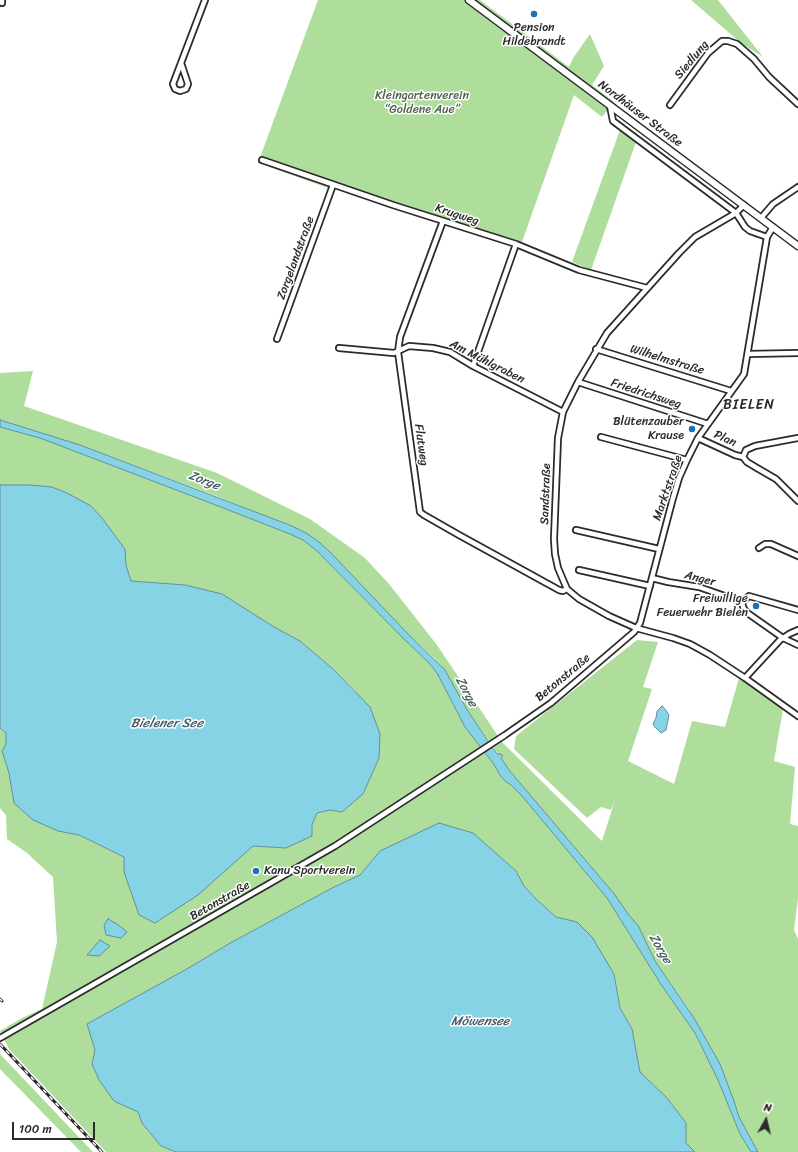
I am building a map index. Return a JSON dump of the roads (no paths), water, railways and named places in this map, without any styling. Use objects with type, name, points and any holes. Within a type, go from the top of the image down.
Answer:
[{"type":"main road","name":"Nordhäuser Straße","points":[[469,0],[798,246]]},
{"type":"street","points":[[181,63],[188,84],[186,89],[180,91],[175,89],[173,84],[181,63],[205,0]]},
{"type":"street","name":"Siedlung","points":[[670,105],[708,53],[722,41],[737,44],[754,59],[769,77],[798,104]]},
{"type":"street","points":[[610,106],[614,120],[736,212],[745,227],[750,231],[767,237]]},
{"type":"street","name":"Krugweg","points":[[262,160],[516,244],[579,270],[647,288]]},
{"type":"street","name":"Zorgelandstraße","points":[[277,339],[334,185]]},
{"type":"street","points":[[761,218],[773,204],[798,187]]},
{"type":"street","name":"Sandstraße","points":[[744,205],[736,212],[695,237],[607,333],[596,349],[563,412],[558,438],[554,539],[558,568],[567,589],[579,599],[596,609],[636,628],[690,644],[745,678],[798,716]]},
{"type":"street","name":"Flutweg","points":[[443,221],[400,337],[398,352],[420,512],[559,590],[564,591],[567,589]]},
{"type":"street","name":"Marktstraße","points":[[636,628],[640,623],[677,485],[687,460],[698,438],[744,374],[767,237],[773,227]]},
{"type":"street","points":[[473,366],[516,244]]},
{"type":"street","name":"Am Mühlgraben","points":[[339,348],[389,353],[398,352],[409,346],[433,348],[450,352],[473,366],[563,412]]},
{"type":"street","name":"Wilhelmstraße","points":[[596,349],[731,391]]},
{"type":"street","points":[[748,354],[798,353]]},
{"type":"street","name":"Friedrichsweg","points":[[578,382],[708,424]]},
{"type":"street","points":[[601,437],[687,460]]},
{"type":"street","name":"Plan","points":[[698,438],[735,455],[743,457],[748,462],[776,479],[798,501]]},
{"type":"street","points":[[743,457],[746,450],[755,446],[798,438]]},
{"type":"street","points":[[576,530],[659,549]]},
{"type":"street","points":[[759,548],[765,544],[770,544],[798,556]]},
{"type":"street","points":[[579,570],[650,586]]},
{"type":"street","name":"Anger","points":[[652,578],[699,587],[742,602],[749,596],[798,610]]},
{"type":"street","points":[[742,602],[746,612],[783,638],[798,644]]},
{"type":"street","name":"Betonstraße","points":[[0,1038],[336,846],[465,760],[500,739],[551,703],[636,628]]},
{"type":"street","points":[[745,678],[783,638],[798,630]]},
{"type":"water","points":[[0,420],[80,445],[292,526],[319,542],[331,553],[408,634],[445,670],[466,708],[497,754],[501,754],[503,756],[501,758],[509,770],[615,895],[639,927],[655,961],[694,1018],[720,1064],[739,1117],[758,1152],[751,1152],[740,1134],[718,1080],[695,1033],[662,986],[607,898],[522,796],[500,775],[493,763],[465,727],[437,673],[430,664],[317,551],[303,540],[290,534],[40,438],[0,427]]},
{"type":"water","name":"Bielener See","points":[[0,485],[52,487],[91,506],[125,549],[126,565],[131,581],[185,585],[222,594],[274,627],[300,641],[333,669],[370,707],[380,734],[379,758],[363,794],[342,812],[330,810],[317,813],[312,825],[312,836],[286,848],[253,846],[198,895],[155,923],[139,915],[124,872],[124,857],[79,835],[58,831],[33,820],[14,803],[9,773],[2,751],[6,744],[6,733],[0,728]]},
{"type":"water","points":[[662,706],[669,715],[666,730],[661,733],[653,724],[657,711]]},
{"type":"water","name":"Möwensee","points":[[439,823],[473,833],[516,871],[524,886],[556,917],[577,922],[592,937],[614,974],[620,1008],[632,1029],[640,1072],[667,1098],[686,1123],[686,1143],[695,1152],[176,1152],[161,1146],[142,1123],[138,1112],[114,1101],[99,1080],[92,1064],[95,1050],[87,1024],[185,970],[232,942],[334,887],[360,875],[380,851]]},
{"type":"water","points":[[108,919],[127,932],[121,938],[106,935],[104,925]]},
{"type":"water","points":[[100,940],[110,946],[99,956],[87,955]]},
{"type":"railway","points":[[0,1044],[102,1152]]},
{"type":"place","name":"Pension Hildebrandt","points":[[534,14]]},
{"type":"place","name":"Blütenzauber Krause","points":[[692,429]]},
{"type":"place","name":"Freiwillige Feuerwehr Bielen","points":[[756,606]]},
{"type":"place","name":"Kanu Sportverein","points":[[256,871]]},
{"type":"district","name":"BIELEN","points":[[749,405]]},
{"type":"park label","name":"Kleingartenverein “Goldene Aue”","points":[[422,103]]},
{"type":"water label","name":"Zorge","points":[[204,481]]},
{"type":"water label","name":"Zorge","points":[[466,692]]},
{"type":"water label","name":"Zorge","points":[[660,949]]}]
